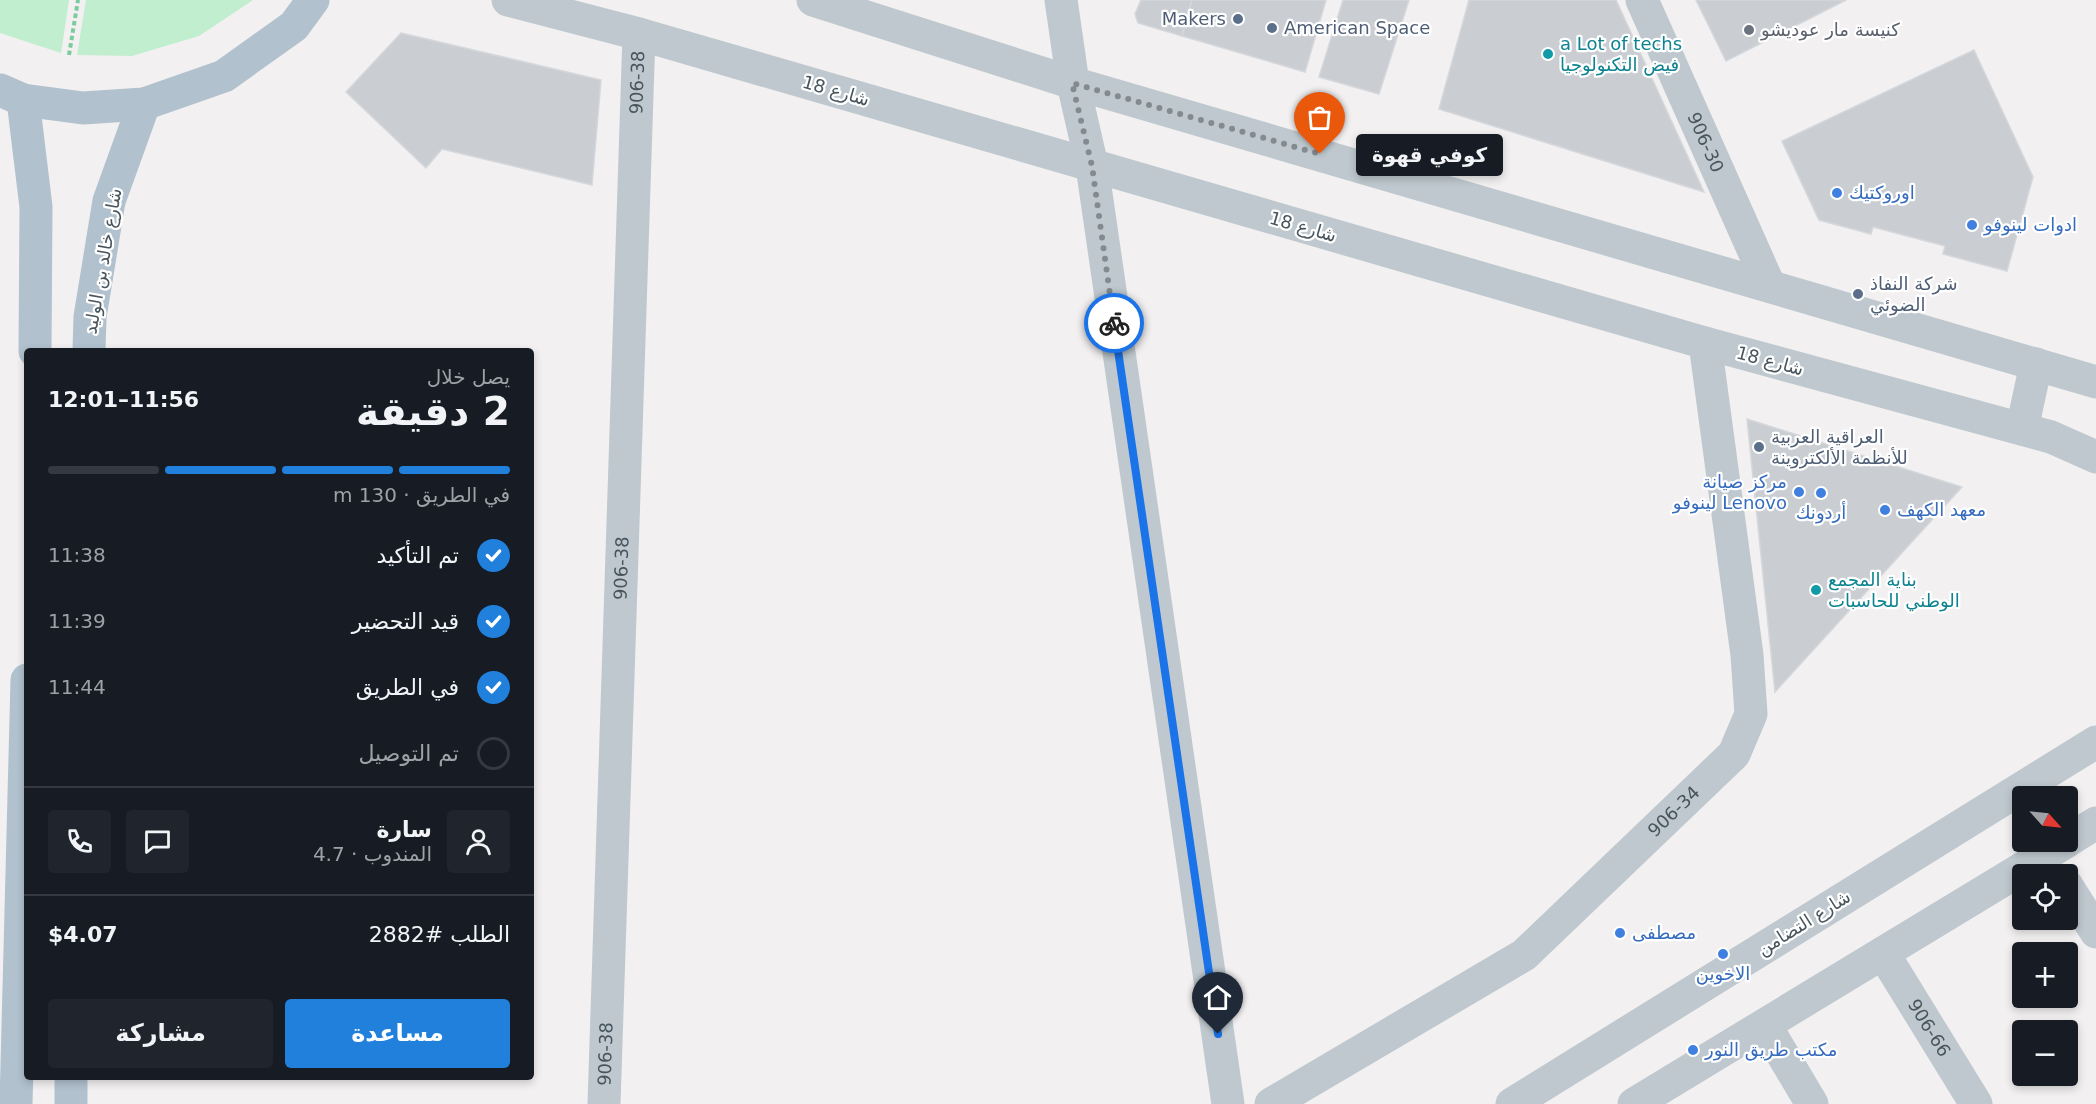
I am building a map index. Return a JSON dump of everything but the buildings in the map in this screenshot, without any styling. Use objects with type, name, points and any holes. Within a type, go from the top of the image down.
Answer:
[{"type":"main road","points":[[35,348],[36,207],[11,95],[83,108],[144,104],[224,76],[294,26],[314,0]]},
{"type":"main road","name":"شارع خالد بن الوليد","points":[[89,348],[90,317],[110,201],[144,104]]},
{"type":"main road","points":[[16,1104],[24,796]]},
{"type":"main road","points":[[71,1104],[72,1080]]},
{"type":"street","name":"شارع 18","points":[[508,0],[639,34],[1705,343],[2051,436],[2096,457]]},
{"type":"street","points":[[813,0],[1072,83],[2096,382]]},
{"type":"street","points":[[1061,0],[1072,83],[1092,166],[1228,1104]]},
{"type":"street","name":"906-30","points":[[1642,0],[1769,285]]},
{"type":"street","name":"906-38","points":[[603,1104],[639,34]]},
{"type":"street","name":"906-34","points":[[1271,1104],[1524,955],[1734,754],[1750,714],[1748,655],[1705,343]]},
{"type":"street","points":[[2022,429],[2036,364]]},
{"type":"street","name":"شارع التضامن","points":[[1512,1104],[2096,742]]},
{"type":"street","points":[[1634,1104],[1883,953],[2060,853],[2096,823]]},
{"type":"street","points":[[2078,903],[2096,932]]},
{"type":"street","name":"906-66","points":[[1883,953],[1976,1104]]},
{"type":"street","points":[[1765,1025],[1812,1104]]},
{"type":"path","points":[[69,55],[78,0]]},
{"type":"green space","points":[[0,0],[69,0],[61,53],[0,33]]},
{"type":"green space","points":[[86,0],[253,0],[199,36],[132,56],[77,55]]},
{"type":"way so far","points":[[1114,323],[1092,166],[1072,83],[1320,154]]},
{"type":"place","name":"Makers","points":[[1238,19]]},
{"type":"place","name":"American Space","points":[[1272,28]]},
{"type":"place","name":"كنيسة مار عوديشو","points":[[1749,30]]},
{"type":"place","name":"a Lot of techs فيض التكنولوجيا","points":[[1548,54]]},
{"type":"place","name":"كوفي قهوة","points":[[1320,154]]},
{"type":"place","name":"اوروكتيك","points":[[1837,193]]},
{"type":"place","name":"ادوات لينوفو","points":[[1972,225]]},
{"type":"place","name":"شركة النفاذ الضوئي","points":[[1858,294]]},
{"type":"place","name":"العراقية العربية للأنظمة الألكتروينة","points":[[1759,447]]},
{"type":"place","name":"مركز صيانة لينوفو Lenovo","points":[[1799,492]]},
{"type":"place","name":"أردونك","points":[[1821,493]]},
{"type":"place","name":"معهد الكهف","points":[[1885,510]]},
{"type":"place","name":"بناية المجمع الوطني للحاسبات","points":[[1816,590]]},
{"type":"place","name":"مصطفى","points":[[1620,933]]},
{"type":"place","name":"الاخوين","points":[[1723,954]]},
{"type":"place","name":"مكتب طريق النور","points":[[1693,1050]]},
{"type":"route","points":[[1114,323],[1218,1034]]}]
